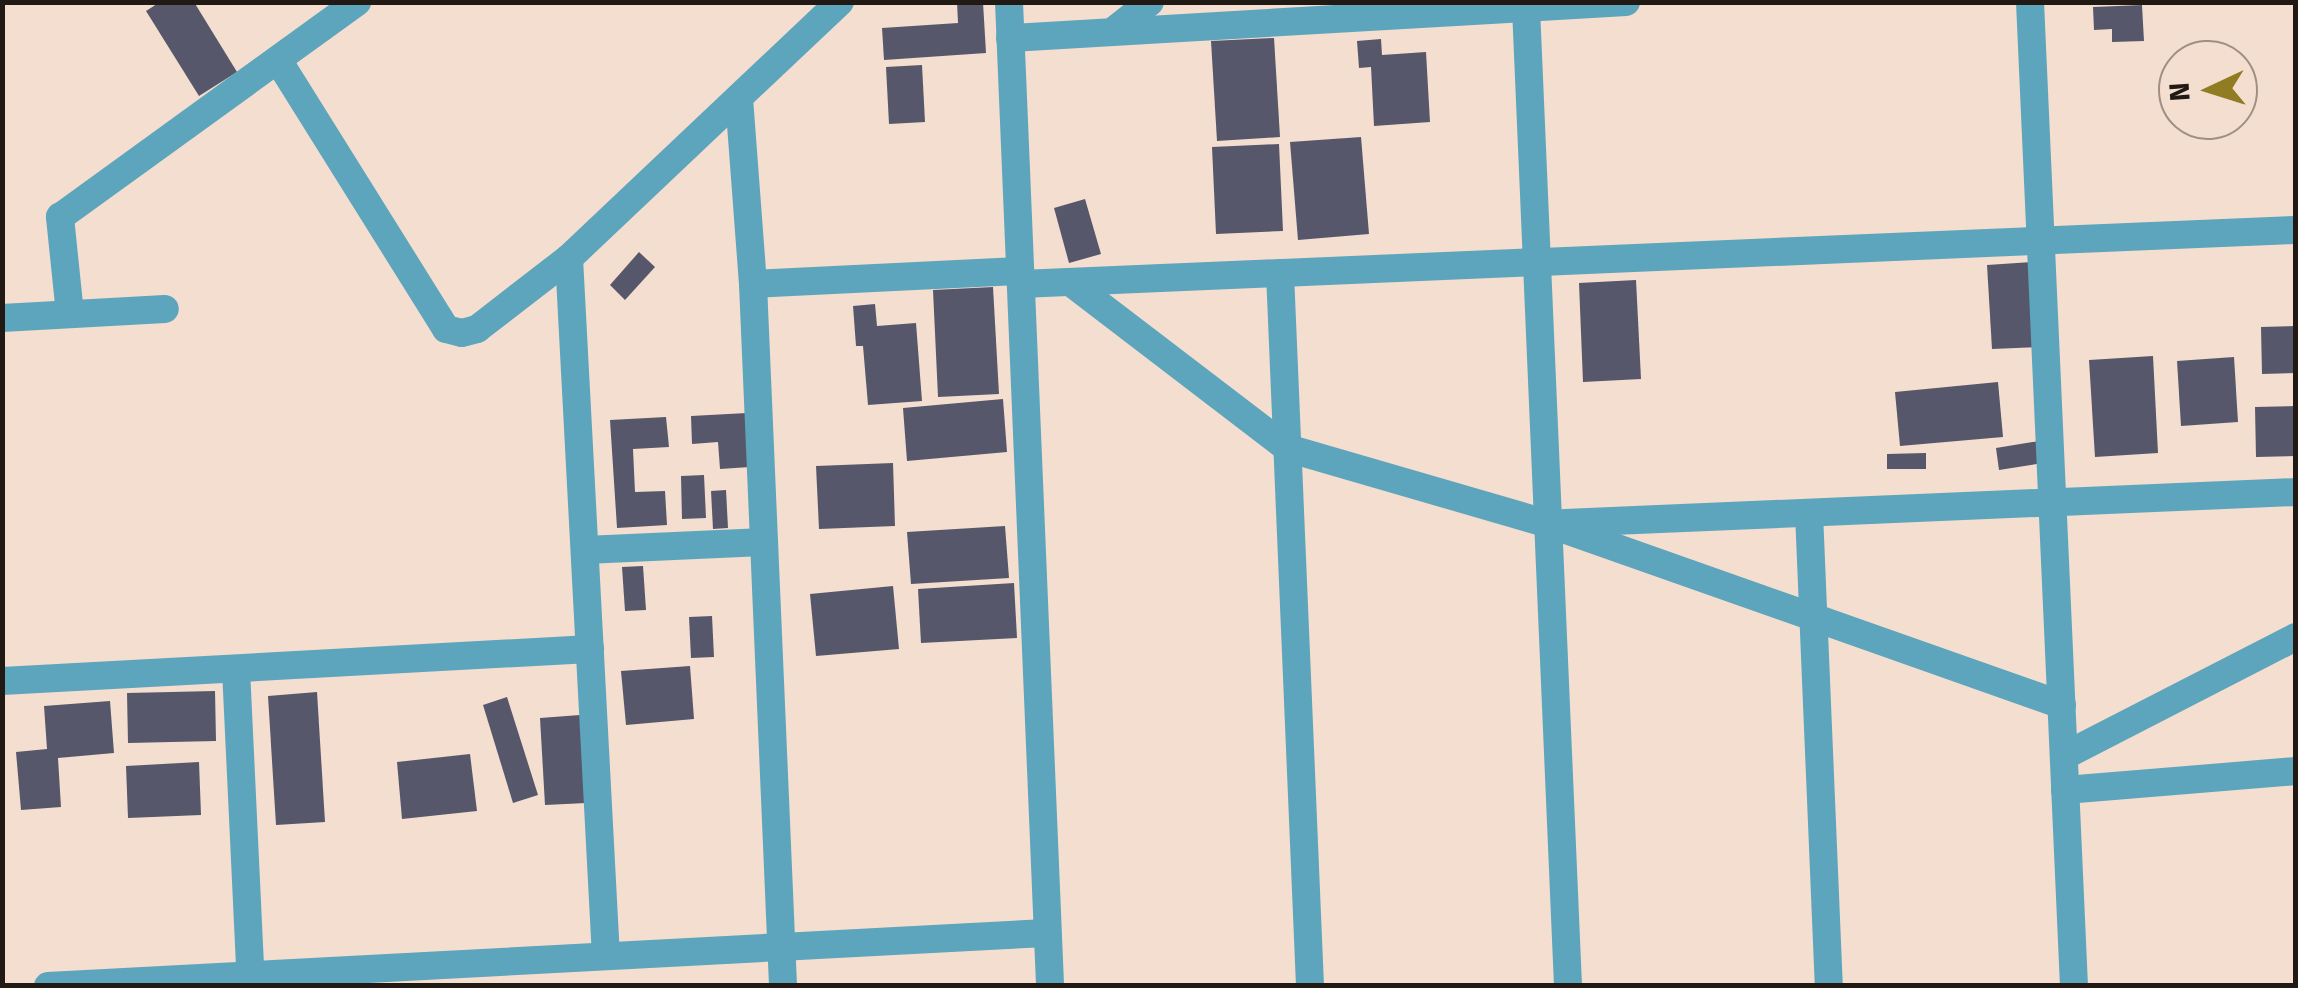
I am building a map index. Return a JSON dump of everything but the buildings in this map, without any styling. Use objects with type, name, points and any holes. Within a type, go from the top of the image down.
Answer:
[{"type":"street","points":[[70,314],[60,217],[358,2]]},
{"type":"street","points":[[278,60],[446,329],[462,333],[478,329],[569,258],[840,2]]},
{"type":"street","points":[[1009,2],[1050,986]]},
{"type":"street","points":[[1112,32],[1150,2]]},
{"type":"street","points":[[1010,38],[1626,2]]},
{"type":"street","points":[[2030,2],[2074,986]]},
{"type":"street","points":[[1530,5],[1568,986]]},
{"type":"street","points":[[739,98],[753,284],[783,986]]},
{"type":"street","points":[[753,284],[1020,278],[1070,282],[2296,230]]},
{"type":"street","points":[[569,258],[606,956]]},
{"type":"street","points":[[1280,274],[1310,986]]},
{"type":"street","points":[[1070,282],[1287,448],[1548,524],[2062,706]]},
{"type":"street","points":[[2,318],[165,309]]},
{"type":"street","points":[[1548,524],[2296,492]]},
{"type":"street","points":[[1809,513],[1829,986]]},
{"type":"street","points":[[584,550],[764,542]]},
{"type":"street","points":[[2064,756],[2296,637]]},
{"type":"street","points":[[2,681],[590,649]]},
{"type":"street","points":[[236,668],[251,980]]},
{"type":"street","points":[[2065,790],[2296,770]]},
{"type":"street","points":[[48,986],[251,980],[606,956],[1047,933]]}]
